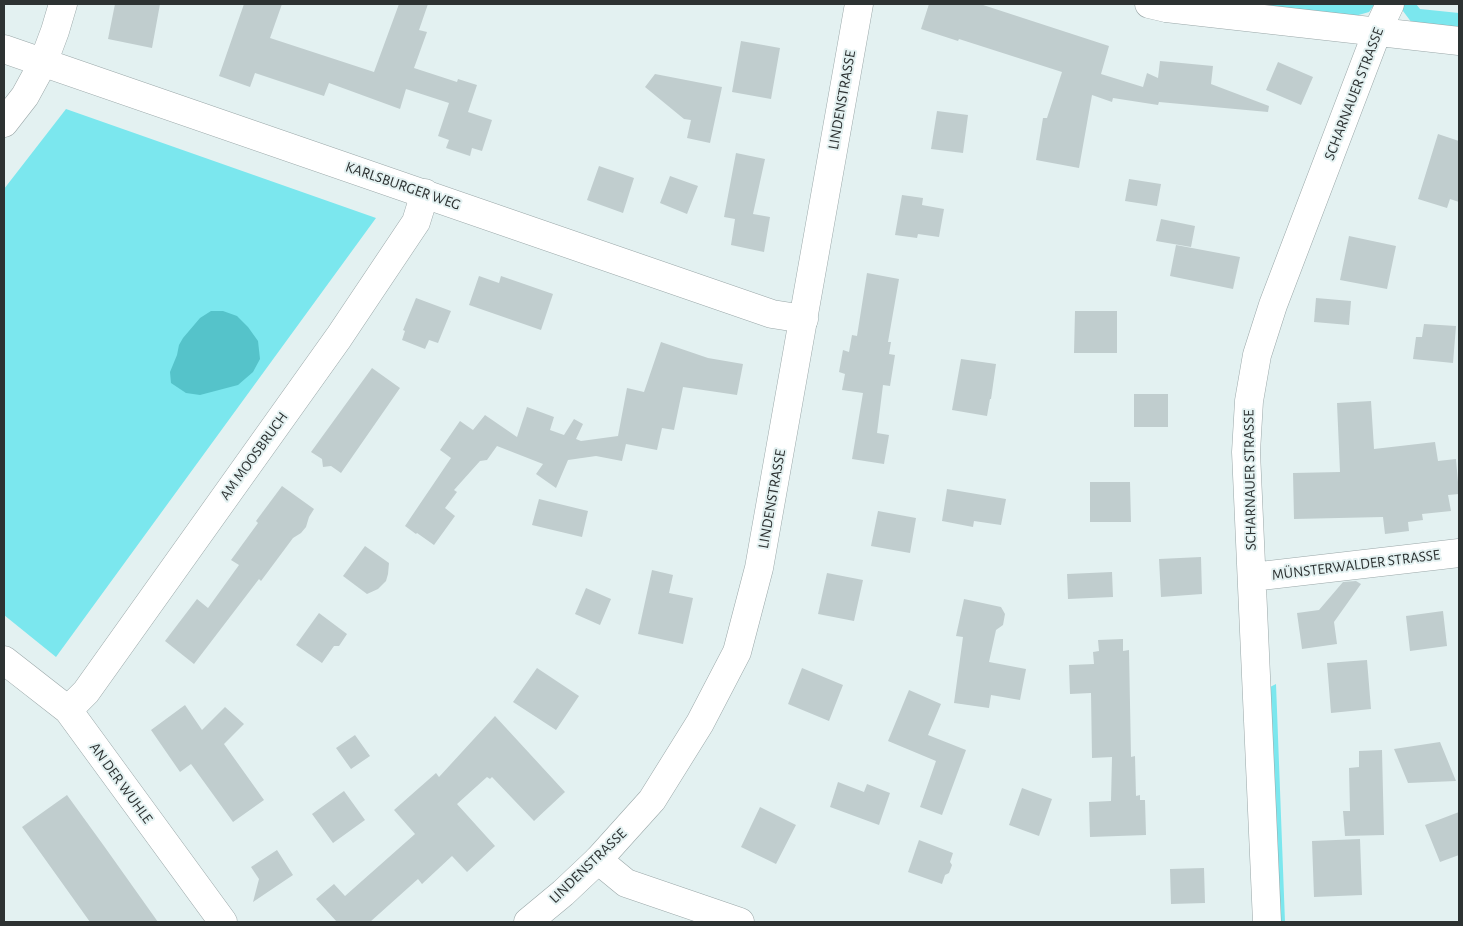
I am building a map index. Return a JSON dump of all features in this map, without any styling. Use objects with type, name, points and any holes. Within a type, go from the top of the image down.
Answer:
[{"type":"street","points":[[4,123],[25,96],[43,63],[63,4]]},
{"type":"street","name":"LINDENSTRASSE","points":[[528,922],[598,860],[652,800],[700,723],[737,652],[760,568],[859,4]]},
{"type":"street","name":"SCHARNAUER STRASSE","points":[[1266,922],[1246,452],[1249,401],[1257,355],[1272,305],[1377,32],[1390,4]]},
{"type":"street","points":[[1158,6],[1459,41]]},
{"type":"street","name":"KARLSBURGER WEG","points":[[4,49],[772,314],[804,319]]},
{"type":"street","name":"AM MOOSBRUCH","points":[[68,710],[86,692],[339,337],[416,222],[425,193]]},
{"type":"street","name":"MÜNSTERWALDER STRASSE","points":[[1252,577],[1459,553]]},
{"type":"street","name":"AN DER WUHLE","points":[[4,660],[68,710],[223,922]]},
{"type":"street","points":[[598,860],[626,883],[740,922]]},
{"type":"shaded area","points":[[1256,4],[1375,4],[1369,12],[1355,16],[1256,9]]},
{"type":"shaded area","points":[[1402,4],[1416,4],[1420,9],[1459,13],[1459,34],[1412,23],[1403,11]]},
{"type":"shaded area","points":[[66,109],[376,218],[56,657],[4,615],[4,189]]},
{"type":"shaded area","points":[[211,311],[223,311],[237,316],[258,341],[260,359],[253,372],[238,385],[200,395],[186,393],[171,383],[170,372],[183,338],[200,318]]},
{"type":"shaded area","points":[[1276,684],[1285,922],[1276,922],[1266,689]]},
{"type":"building","points":[[115,4],[160,4],[152,48],[108,39]]},
{"type":"building","points":[[244,4],[282,4],[270,38],[374,72],[399,4],[428,4],[419,30],[427,32],[414,68],[457,82],[458,79],[477,85],[468,112],[492,120],[482,151],[472,148],[470,156],[446,148],[449,140],[438,136],[449,103],[406,89],[400,109],[329,83],[324,96],[255,73],[250,87],[219,76]]},
{"type":"building","points":[[929,4],[980,4],[1109,46],[1101,74],[1143,87],[1147,73],[1158,78],[1160,61],[1213,66],[1211,84],[1269,106],[1268,112],[1159,102],[1158,105],[1113,98],[1112,102],[1092,95],[1079,168],[1036,160],[1043,118],[1047,118],[1062,72],[959,39],[958,41],[921,29]]},
{"type":"building","points":[[741,41],[780,48],[771,99],[732,92]]},
{"type":"building","points":[[1278,62],[1313,77],[1301,105],[1266,90]]},
{"type":"building","points":[[655,74],[722,87],[710,143],[687,138],[691,120],[684,119],[645,87]]},
{"type":"building","points":[[937,111],[968,115],[963,153],[931,149]]},
{"type":"building","points":[[1438,134],[1459,141],[1459,202],[1450,199],[1447,208],[1418,199]]},
{"type":"building","points":[[736,153],[765,159],[753,214],[770,217],[764,252],[731,245],[735,219],[724,217]]},
{"type":"building","points":[[599,166],[634,178],[623,213],[587,200]]},
{"type":"building","points":[[670,176],[698,186],[687,214],[660,203]]},
{"type":"building","points":[[1129,179],[1161,184],[1157,206],[1125,201]]},
{"type":"building","points":[[902,195],[923,198],[922,205],[944,209],[939,237],[918,234],[917,238],[895,235]]},
{"type":"building","points":[[1161,219],[1195,226],[1191,247],[1156,241]]},
{"type":"building","points":[[1349,236],[1396,246],[1387,289],[1340,280]]},
{"type":"building","points":[[1176,245],[1240,257],[1233,289],[1170,276]]},
{"type":"building","points":[[867,273],[899,279],[888,342],[891,342],[889,354],[895,355],[890,386],[883,385],[877,433],[889,435],[884,464],[852,459],[863,393],[842,390],[845,374],[839,372],[843,350],[849,352],[852,335],[857,336]]},
{"type":"building","points":[[479,276],[499,283],[501,276],[553,294],[541,330],[469,305]]},
{"type":"building","points":[[416,298],[451,311],[438,343],[429,340],[425,349],[402,340],[405,331],[403,330]]},
{"type":"building","points":[[1316,298],[1351,301],[1349,325],[1314,322]]},
{"type":"building","points":[[1075,311],[1117,311],[1117,353],[1074,353]]},
{"type":"building","points":[[1424,324],[1456,326],[1453,363],[1413,359],[1416,337],[1422,337]]},
{"type":"building","points":[[661,342],[708,358],[743,364],[737,395],[683,387],[674,430],[662,428],[657,450],[626,444],[622,461],[596,456],[568,460],[556,488],[536,474],[543,464],[497,446],[487,460],[480,461],[454,490],[457,492],[445,508],[455,516],[434,545],[405,526],[451,458],[440,450],[460,421],[473,430],[485,415],[517,437],[527,407],[554,417],[550,430],[564,435],[574,419],[583,424],[576,439],[581,441],[618,436],[627,388],[644,392]]},
{"type":"building","points":[[961,359],[996,364],[987,416],[952,410]]},
{"type":"building","points":[[372,368],[400,388],[341,473],[331,466],[323,467],[322,459],[311,452]]},
{"type":"building","points":[[1134,394],[1168,394],[1168,427],[1134,427]]},
{"type":"building","points":[[1371,401],[1374,449],[1435,442],[1438,461],[1456,459],[1459,494],[1448,495],[1451,511],[1422,514],[1423,520],[1408,522],[1409,531],[1385,534],[1383,517],[1294,519],[1293,473],[1340,472],[1337,403]]},
{"type":"building","points":[[1090,482],[1130,482],[1131,522],[1090,522]]},
{"type":"building","points":[[282,486],[314,509],[306,527],[293,538],[261,581],[259,579],[194,664],[165,641],[197,599],[208,608],[239,565],[231,560],[258,523],[256,521]]},
{"type":"building","points":[[947,489],[1006,499],[1001,525],[974,521],[973,527],[942,521]]},
{"type":"building","points":[[539,499],[588,511],[582,537],[532,525]]},
{"type":"building","points":[[878,511],[916,518],[910,553],[871,546]]},
{"type":"building","points":[[365,546],[389,563],[386,581],[378,589],[367,594],[343,576]]},
{"type":"building","points":[[1201,557],[1202,594],[1161,597],[1159,559]]},
{"type":"building","points":[[652,570],[673,575],[669,593],[693,598],[683,644],[638,634]]},
{"type":"building","points":[[1112,572],[1113,597],[1068,599],[1067,574]]},
{"type":"building","points":[[827,573],[863,580],[854,621],[818,614]]},
{"type":"building","points":[[1356,581],[1361,584],[1334,622],[1337,644],[1302,649],[1297,613],[1319,610],[1343,582]]},
{"type":"building","points":[[586,588],[611,599],[600,625],[575,614]]},
{"type":"building","points":[[964,599],[1001,607],[1005,614],[1003,625],[996,630],[989,662],[1026,669],[1020,700],[991,695],[989,708],[954,703],[963,637],[956,636]]},
{"type":"building","points":[[1443,611],[1447,646],[1410,651],[1406,616]]},
{"type":"building","points":[[319,613],[347,634],[339,646],[334,646],[322,663],[296,645]]},
{"type":"building","points":[[1123,639],[1123,651],[1129,650],[1131,757],[1135,756],[1136,796],[1140,795],[1140,800],[1145,800],[1146,835],[1090,837],[1089,802],[1111,801],[1112,757],[1092,758],[1091,693],[1070,694],[1069,665],[1094,664],[1093,652],[1099,651],[1098,640]]},
{"type":"building","points":[[1367,660],[1371,709],[1331,713],[1327,663]]},
{"type":"building","points":[[537,668],[579,696],[556,730],[513,702]]},
{"type":"building","points":[[802,668],[843,685],[829,721],[788,704]]},
{"type":"building","points":[[909,690],[941,704],[928,735],[966,750],[942,815],[920,807],[936,761],[888,741]]},
{"type":"building","points":[[185,705],[202,730],[225,707],[244,724],[224,744],[264,800],[233,822],[191,764],[180,772],[151,730]]},
{"type":"building","points":[[495,716],[565,792],[534,821],[492,777],[490,779],[487,777],[457,804],[495,846],[467,872],[452,856],[422,884],[418,879],[370,922],[337,922],[316,899],[334,884],[345,896],[415,834],[394,810],[436,773],[439,777]]},
{"type":"building","points":[[355,735],[370,756],[351,769],[336,748]]},
{"type":"building","points":[[1440,742],[1456,781],[1408,783],[1394,749]]},
{"type":"building","points":[[1382,750],[1384,835],[1345,836],[1343,811],[1350,811],[1349,768],[1359,767],[1359,751]]},
{"type":"building","points":[[838,782],[864,792],[867,784],[890,793],[879,825],[830,807]]},
{"type":"building","points":[[1022,788],[1052,799],[1039,836],[1009,825]]},
{"type":"building","points":[[344,791],[365,820],[333,843],[312,814]]},
{"type":"building","points":[[67,795],[158,922],[90,922],[22,827]]},
{"type":"building","points":[[760,807],[796,825],[776,864],[741,847]]},
{"type":"building","points":[[1459,812],[1459,855],[1440,862],[1425,825]]},
{"type":"building","points":[[1360,839],[1362,895],[1314,897],[1312,841]]},
{"type":"building","points":[[919,840],[953,853],[950,862],[952,865],[949,873],[945,875],[942,884],[908,872]]},
{"type":"building","points":[[277,850],[293,875],[253,902],[259,879],[251,867]]},
{"type":"building","points":[[1204,868],[1205,903],[1171,904],[1170,869]]}]
